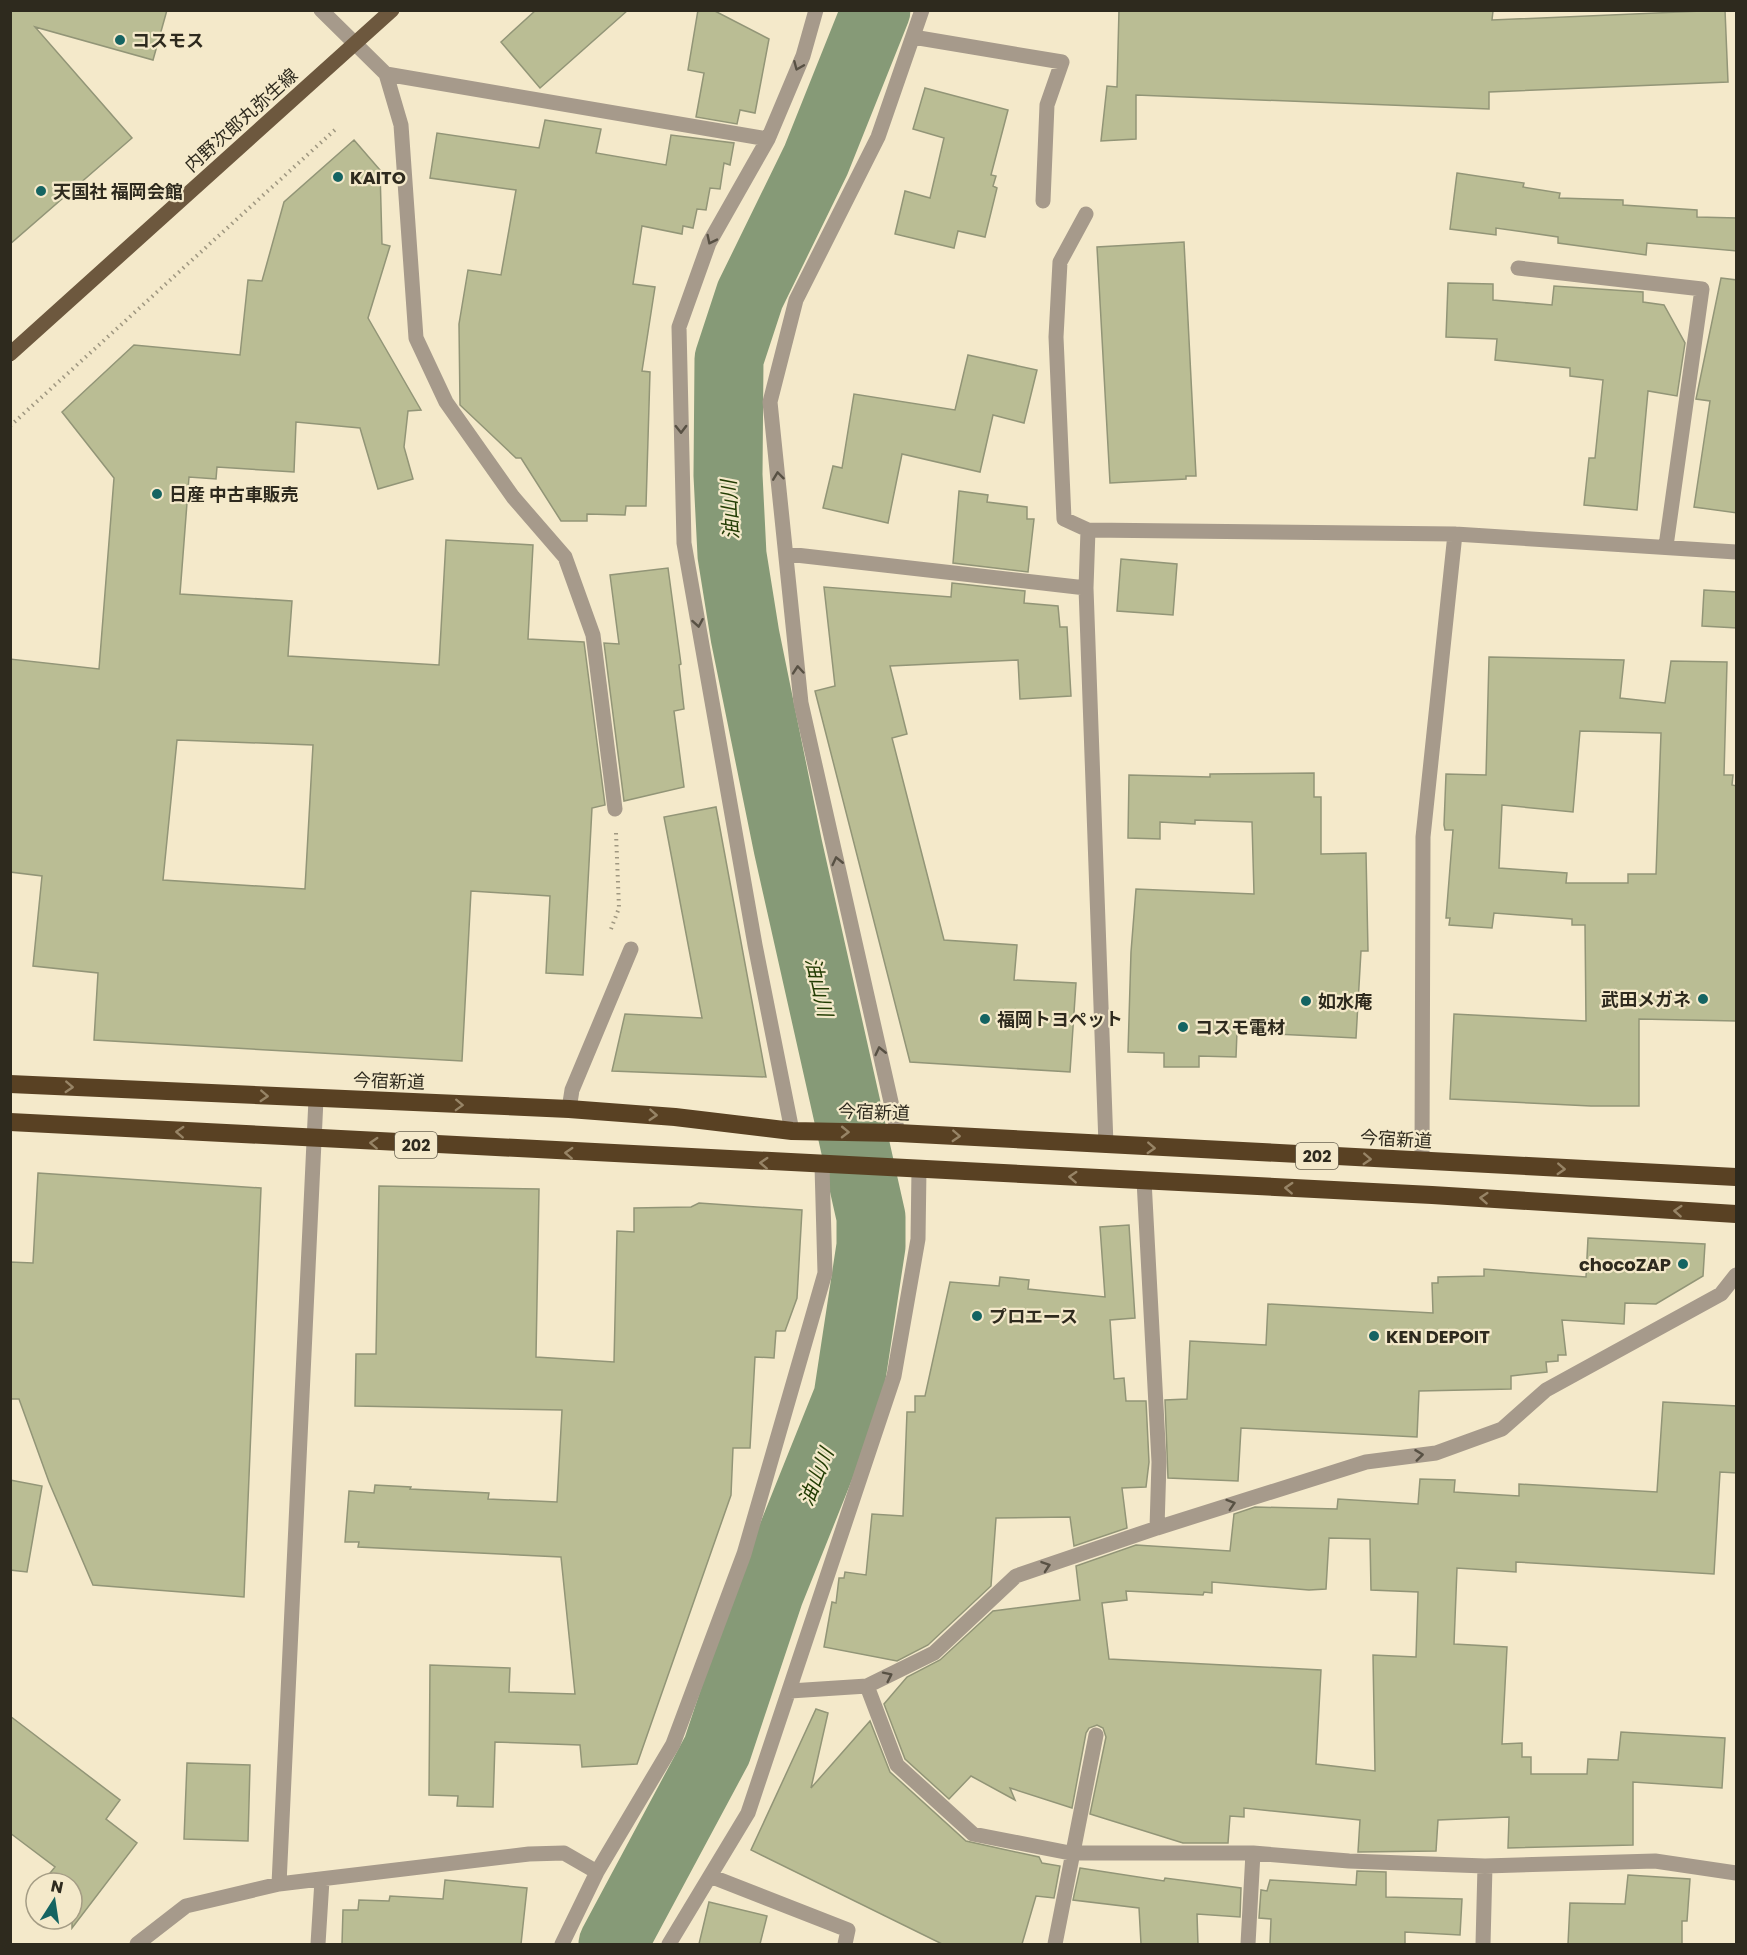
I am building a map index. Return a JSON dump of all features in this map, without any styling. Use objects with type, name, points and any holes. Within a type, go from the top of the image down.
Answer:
[{"type":"highway","name":"今宿新道","points":[[10,1084],[569,1109],[675,1117],[792,1131],[898,1133],[1737,1177]]},
{"type":"highway","name":"202","points":[[10,1122],[822,1166],[1144,1180],[1737,1214]]},
{"type":"main road","name":"内野次郎丸弥生線","points":[[10,354],[392,10]]},
{"type":"street","points":[[321,10],[386,74],[401,124],[416,338],[446,402],[513,497],[565,557],[593,635],[615,809]]},
{"type":"street","points":[[792,1131],[789,1104],[755,945],[684,543],[679,327],[708,243],[768,139],[803,56],[816,10]]},
{"type":"street","points":[[898,1133],[801,703],[770,402],[796,300],[878,137],[922,10]]},
{"type":"street","points":[[913,37],[1062,62],[1047,105],[1043,201]]},
{"type":"street","points":[[386,74],[768,139]]},
{"type":"street","points":[[1086,214],[1060,262],[1056,337],[1064,519],[1088,530],[1455,534],[1737,552]]},
{"type":"street","points":[[1518,268],[1702,289],[1666,546]]},
{"type":"street","points":[[1088,530],[1086,588],[1106,1145]]},
{"type":"street","points":[[1422,1161],[1423,837],[1455,534]]},
{"type":"street","points":[[787,554],[1086,588]]},
{"type":"street","points":[[569,1109],[572,1090],[631,949]]},
{"type":"street","points":[[279,1884],[316,1099]]},
{"type":"street","points":[[562,1944],[597,1872],[673,1744],[744,1554],[825,1273],[822,1166]]},
{"type":"street","points":[[669,1944],[748,1813],[894,1376],[918,1239],[919,1169]]},
{"type":"street","points":[[1144,1180],[1159,1462],[1157,1528]]},
{"type":"street","points":[[790,1691],[867,1686],[934,1653],[1016,1576],[1157,1528],[1366,1462],[1436,1453],[1502,1429],[1546,1390],[1721,1294],[1737,1275]]},
{"type":"street","points":[[867,1686],[897,1765],[973,1834],[1070,1853],[1253,1853],[1349,1861],[1485,1866],[1655,1861],[1737,1873]]},
{"type":"street","points":[[1055,1944],[1070,1853],[1096,1735]]},
{"type":"street","points":[[137,1944],[186,1906],[279,1884],[529,1854],[564,1853],[597,1872]]},
{"type":"street","points":[[1248,1944],[1253,1853]]},
{"type":"street","points":[[1483,1944],[1485,1866]]},
{"type":"street","points":[[710,1876],[848,1930],[845,1944]]},
{"type":"street","points":[[318,1944],[321,1880]]},
{"type":"path","points":[[10,426],[338,127]]},
{"type":"path","points":[[611,930],[619,908],[615,809]]},
{"type":"building","name":"天国社 福岡会館","points":[[10,10],[167,10],[153,60],[35,27],[132,138],[10,244]]},
{"type":"building","points":[[536,10],[628,10],[540,88],[501,42]]},
{"type":"building","points":[[698,10],[713,10],[769,39],[755,113],[740,110],[737,124],[696,117],[704,73],[688,70]]},
{"type":"building","points":[[1119,10],[1471,10],[1493,11],[1492,20],[1725,10],[1728,82],[1489,92],[1489,109],[1136,95],[1136,139],[1101,141],[1107,86],[1117,87]]},
{"type":"building","points":[[925,88],[1008,110],[991,175],[996,176],[993,186],[997,188],[985,237],[958,231],[954,248],[895,234],[905,191],[930,198],[944,138],[913,129]]},
{"type":"building","points":[[545,120],[601,129],[596,153],[666,165],[671,135],[734,143],[730,165],[724,163],[720,189],[710,188],[706,210],[697,209],[693,228],[683,226],[682,234],[642,226],[633,284],[655,287],[642,371],[650,372],[646,506],[626,506],[625,515],[587,514],[587,521],[561,521],[521,458],[516,458],[460,405],[459,324],[468,270],[501,275],[516,190],[430,178],[437,133],[539,148]]},
{"type":"building","points":[[354,140],[380,170],[382,244],[390,246],[368,318],[421,410],[408,411],[404,447],[413,479],[378,489],[360,428],[296,422],[294,472],[217,467],[216,479],[189,477],[180,594],[292,601],[288,656],[439,665],[446,540],[533,545],[528,639],[584,642],[605,805],[592,808],[583,975],[546,973],[550,896],[471,891],[462,1061],[94,1040],[98,973],[33,966],[42,876],[10,872],[10,659],[99,669],[114,478],[62,412],[134,345],[240,355],[248,280],[262,281],[284,202]],"holes":[[[177,740],[313,745],[305,889],[163,880]]]},
{"type":"building","points":[[1457,173],[1524,183],[1523,187],[1560,193],[1559,198],[1623,200],[1623,205],[1697,210],[1697,217],[1737,218],[1737,251],[1647,243],[1646,255],[1558,243],[1558,237],[1496,228],[1496,235],[1450,229]]},
{"type":"building","points":[[1184,242],[1196,476],[1186,476],[1186,479],[1110,483],[1097,247]]},
{"type":"building","points":[[1721,278],[1737,280],[1737,513],[1694,507],[1710,401],[1696,399]]},
{"type":"building","points":[[1448,283],[1493,284],[1493,300],[1552,305],[1554,286],[1643,292],[1643,302],[1664,305],[1685,343],[1677,396],[1648,391],[1637,510],[1584,505],[1589,458],[1595,458],[1603,380],[1570,376],[1570,368],[1495,360],[1497,339],[1446,337]]},
{"type":"building","points":[[968,355],[1037,370],[1024,423],[993,415],[980,472],[902,454],[888,523],[823,508],[833,466],[842,468],[854,394],[955,410]]},
{"type":"building","points":[[959,491],[988,495],[987,502],[1027,507],[1027,519],[1034,519],[1028,572],[953,563]]},
{"type":"building","points":[[1121,559],[1177,564],[1173,615],[1117,611]]},
{"type":"building","points":[[668,568],[681,664],[679,665],[684,709],[674,711],[684,787],[624,801],[604,643],[619,644],[610,575]]},
{"type":"building","points":[[952,583],[1025,591],[1024,603],[1058,606],[1060,627],[1067,627],[1071,696],[1020,699],[1018,660],[890,666],[907,734],[892,738],[944,940],[1017,945],[1014,980],[1076,983],[1070,1072],[910,1062],[815,691],[835,686],[824,587],[951,597]]},
{"type":"building","points":[[1704,590],[1737,592],[1737,628],[1702,626]]},
{"type":"building","points":[[1489,657],[1624,660],[1620,698],[1665,703],[1671,661],[1727,662],[1724,775],[1733,775],[1732,785],[1737,786],[1737,1021],[1639,1019],[1639,1106],[1450,1099],[1454,1014],[1586,1021],[1585,925],[1572,925],[1572,919],[1494,913],[1492,928],[1449,925],[1450,918],[1446,918],[1453,830],[1445,830],[1444,825],[1446,774],[1486,775]],"holes":[[[1580,731],[1661,733],[1656,874],[1628,874],[1628,883],[1566,883],[1567,873],[1499,868],[1502,805],[1573,812]]]},
{"type":"building","points":[[1314,773],[1314,797],[1321,797],[1321,854],[1366,853],[1368,951],[1361,951],[1356,1038],[1237,1032],[1236,1057],[1199,1056],[1199,1067],[1164,1067],[1164,1053],[1128,1052],[1131,952],[1136,889],[1254,894],[1252,822],[1195,820],[1195,824],[1160,822],[1160,839],[1128,838],[1129,775],[1210,777],[1210,774]]},
{"type":"building","points":[[716,807],[766,1077],[612,1071],[625,1014],[702,1018],[664,817]]},
{"type":"building","points":[[38,1173],[261,1188],[244,1597],[93,1585],[49,1482],[19,1399],[10,1399],[10,1262],[33,1263]]},
{"type":"building","points":[[379,1186],[539,1189],[536,1357],[614,1362],[617,1231],[634,1232],[634,1208],[691,1207],[699,1203],[802,1210],[797,1298],[785,1331],[776,1331],[774,1358],[755,1357],[750,1448],[733,1448],[731,1495],[637,1764],[582,1767],[580,1745],[495,1742],[493,1807],[457,1806],[458,1796],[429,1795],[430,1665],[510,1668],[509,1692],[575,1694],[561,1557],[358,1547],[359,1542],[345,1542],[349,1491],[374,1493],[375,1485],[489,1493],[488,1499],[557,1502],[562,1410],[355,1406],[356,1354],[376,1354]]},
{"type":"building","points":[[1129,1225],[1135,1318],[1110,1320],[1114,1379],[1124,1378],[1126,1401],[1146,1401],[1149,1462],[1146,1487],[1122,1488],[1127,1528],[1074,1546],[1070,1517],[996,1518],[991,1586],[928,1645],[897,1661],[824,1647],[832,1602],[836,1603],[839,1578],[844,1578],[845,1572],[866,1575],[872,1514],[903,1516],[907,1412],[915,1412],[915,1396],[925,1396],[950,1282],[999,1286],[1000,1277],[1029,1280],[1028,1289],[1105,1297],[1100,1227]]},
{"type":"building","points":[[1588,1238],[1705,1244],[1703,1276],[1656,1304],[1625,1303],[1624,1324],[1562,1320],[1566,1355],[1558,1355],[1558,1361],[1546,1362],[1547,1372],[1511,1376],[1511,1389],[1419,1391],[1417,1437],[1241,1428],[1238,1481],[1168,1478],[1165,1400],[1187,1399],[1190,1341],[1266,1345],[1268,1304],[1433,1313],[1432,1283],[1438,1283],[1438,1277],[1484,1276],[1484,1269],[1586,1277]]},
{"type":"building","points":[[1663,1402],[1737,1406],[1737,1473],[1720,1472],[1714,1574],[1516,1562],[1516,1572],[1457,1568],[1454,1644],[1507,1647],[1502,1744],[1522,1743],[1522,1757],[1531,1757],[1531,1774],[1587,1774],[1588,1759],[1618,1760],[1621,1732],[1725,1738],[1722,1788],[1633,1782],[1633,1845],[1508,1848],[1509,1817],[1438,1820],[1436,1851],[1358,1852],[1360,1820],[1244,1808],[1244,1817],[1230,1816],[1228,1843],[1183,1843],[1090,1814],[1106,1737],[1103,1728],[1097,1725],[1089,1728],[1086,1733],[1072,1808],[1010,1788],[1015,1800],[971,1776],[949,1799],[905,1759],[884,1704],[907,1677],[940,1660],[993,1611],[1080,1600],[1076,1566],[1136,1545],[1230,1551],[1234,1514],[1255,1507],[1337,1509],[1338,1499],[1418,1504],[1420,1479],[1455,1480],[1454,1492],[1519,1496],[1519,1484],[1657,1492]],"holes":[[[1329,1538],[1370,1539],[1371,1590],[1418,1592],[1416,1657],[1373,1655],[1375,1771],[1316,1764],[1321,1670],[1109,1659],[1102,1603],[1127,1600],[1126,1591],[1203,1595],[1204,1592],[1212,1593],[1212,1582],[1309,1590],[1326,1589]]]},
{"type":"building","points":[[10,1480],[42,1486],[27,1572],[10,1570]]},
{"type":"building","points":[[816,1709],[828,1713],[811,1788],[870,1721],[890,1772],[966,1841],[1039,1857],[1042,1863],[1060,1866],[1054,1898],[1036,1896],[1022,1944],[942,1944],[751,1850]]},
{"type":"building","points":[[10,1716],[120,1800],[106,1819],[137,1843],[84,1912],[84,1871],[52,1871],[55,1867],[10,1833]]},
{"type":"building","points":[[187,1763],[250,1765],[248,1841],[184,1839]]},
{"type":"building","points":[[1080,1868],[1164,1881],[1165,1878],[1241,1888],[1240,1917],[1197,1914],[1198,1944],[1141,1944],[1139,1908],[1073,1900]]},
{"type":"building","points":[[1357,1871],[1386,1872],[1386,1897],[1462,1899],[1460,1935],[1405,1932],[1405,1944],[1270,1944],[1271,1919],[1259,1918],[1261,1890],[1267,1891],[1270,1880],[1356,1885]]},
{"type":"building","points":[[1628,1875],[1690,1879],[1687,1921],[1682,1921],[1682,1944],[1568,1944],[1570,1903],[1625,1904]]},
{"type":"building","points":[[445,1880],[527,1888],[521,1944],[342,1944],[343,1910],[358,1910],[359,1900],[389,1901],[390,1896],[443,1899]]},
{"type":"building","points":[[709,1902],[767,1916],[760,1944],[699,1944]]},
{"type":"waterway","name":"油山川","points":[[613,1944],[717,1750],[769,1594],[848,1397],[871,1246],[871,1217],[788,847],[745,636],[732,555],[728,475],[729,359],[750,295],[816,160],[876,10]]},
{"type":"place","name":"コスモス","points":[[120,40]]},
{"type":"place","name":"KAITO","points":[[338,177]]},
{"type":"place","name":"天国社 福岡会館","points":[[41,191]]},
{"type":"place","name":"日産 中古車販売","points":[[157,494]]},
{"type":"place","name":"武田メガネ","points":[[1703,999]]},
{"type":"place","name":"如水庵","points":[[1306,1001]]},
{"type":"place","name":"福岡トヨペット","points":[[985,1019]]},
{"type":"place","name":"コスモ電材","points":[[1183,1027]]},
{"type":"place","name":"chocoZAP","points":[[1683,1264]]},
{"type":"place","name":"プロエース","points":[[977,1316]]},
{"type":"place","name":"KEN DEPOIT","points":[[1374,1336]]}]
